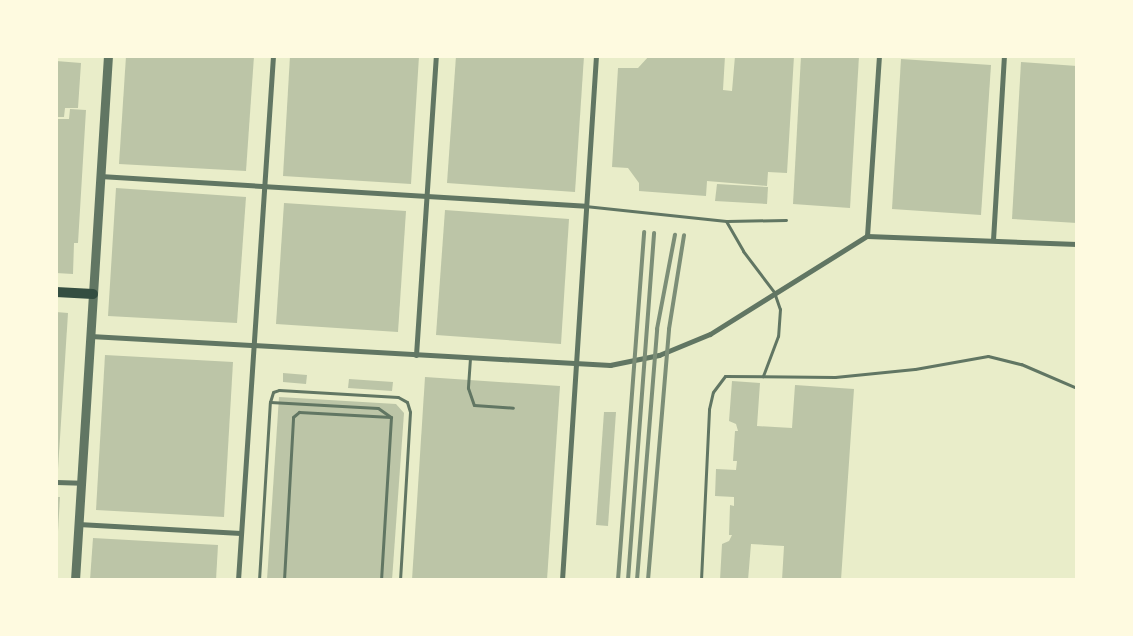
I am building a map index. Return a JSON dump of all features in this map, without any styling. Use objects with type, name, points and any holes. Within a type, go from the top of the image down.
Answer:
[{"type":"main road","points":[[56,292],[92,294]]},
{"type":"street","points":[[75,580],[108,56]]},
{"type":"street","points":[[238,580],[273,56]]},
{"type":"street","points":[[416,355],[436,56]]},
{"type":"street","points":[[562,580],[584,206],[596,56]]},
{"type":"street","points":[[867,236],[879,56]]},
{"type":"street","points":[[994,240],[1004,56]]},
{"type":"street","points":[[100,176],[584,206]]},
{"type":"street","points":[[90,336],[610,365],[660,355],[710,334],[774,292],[867,236],[1077,244]]},
{"type":"street","points":[[56,482],[80,484]]},
{"type":"street","points":[[78,524],[241,533]]},
{"type":"lane","points":[[584,206],[724,220],[786,220]]},
{"type":"lane","points":[[724,220],[743,251],[774,292],[781,323],[763,377]]},
{"type":"lane","points":[[701,580],[709,409],[713,392],[725,376],[834,378],[915,369],[988,356],[1021,364],[1077,388]]},
{"type":"lane","points":[[470,358],[468,388],[474,405],[513,408]]},
{"type":"lane","points":[[259,580],[270,402],[273,392],[279,390],[398,397],[407,402],[410,412],[400,580]]},
{"type":"lane","points":[[270,402],[378,408],[391,417]]},
{"type":"lane","points":[[284,580],[293,417],[299,412],[391,417]]},
{"type":"lane","points":[[381,580],[391,417]]},
{"type":"building","points":[[126,56],[254,56],[246,171],[119,164]]},
{"type":"building","points":[[290,56],[419,56],[411,184],[283,176]]},
{"type":"building","points":[[456,56],[584,56],[575,192],[447,183]]},
{"type":"building","points":[[649,56],[725,56],[723,90],[732,91],[735,56],[794,56],[787,173],[768,172],[767,186],[707,181],[706,196],[639,191],[639,183],[628,168],[612,167],[618,68],[638,68]]},
{"type":"building","points":[[801,56],[859,56],[850,208],[793,204]]},
{"type":"building","points":[[901,59],[991,65],[981,215],[892,209]]},
{"type":"building","points":[[56,61],[81,63],[78,108],[65,108],[64,117],[56,117]]},
{"type":"building","points":[[1021,62],[1077,66],[1077,223],[1012,219]]},
{"type":"building","points":[[70,109],[86,110],[78,243],[74,243],[73,274],[56,273],[56,119],[69,119]]},
{"type":"building","points":[[717,184],[768,187],[767,204],[715,201]]},
{"type":"building","points":[[116,188],[246,197],[237,323],[108,316]]},
{"type":"building","points":[[284,203],[406,211],[398,332],[276,324]]},
{"type":"building","points":[[445,210],[569,219],[561,344],[436,335]]},
{"type":"building","points":[[56,312],[68,313],[58,469],[56,469]]},
{"type":"building","points":[[105,355],[233,362],[224,517],[96,510]]},
{"type":"building","points":[[283,373],[307,375],[306,384],[283,382]]},
{"type":"building","points":[[425,377],[560,386],[547,580],[412,580]]},
{"type":"building","points":[[349,379],[393,382],[392,391],[348,388]]},
{"type":"building","points":[[732,381],[760,383],[757,426],[792,428],[795,385],[854,389],[841,580],[782,580],[784,546],[751,544],[748,580],[720,580],[722,544],[729,541],[732,535],[729,535],[730,505],[734,506],[734,497],[715,496],[716,469],[736,470],[737,461],[733,461],[735,431],[738,431],[736,424],[729,421]]},
{"type":"building","points":[[279,397],[396,404],[404,413],[392,580],[267,580]]},
{"type":"building","points":[[604,412],[616,412],[608,526],[596,525]]},
{"type":"building","points":[[56,497],[60,497],[58,531],[56,531]]},
{"type":"building","points":[[93,538],[218,545],[216,580],[90,580]]},
{"type":"railway","points":[[618,580],[644,232]]},
{"type":"railway","points":[[628,580],[654,233]]},
{"type":"railway","points":[[637,580],[657,329],[675,235]]},
{"type":"railway","points":[[648,580],[669,329],[684,235]]}]
